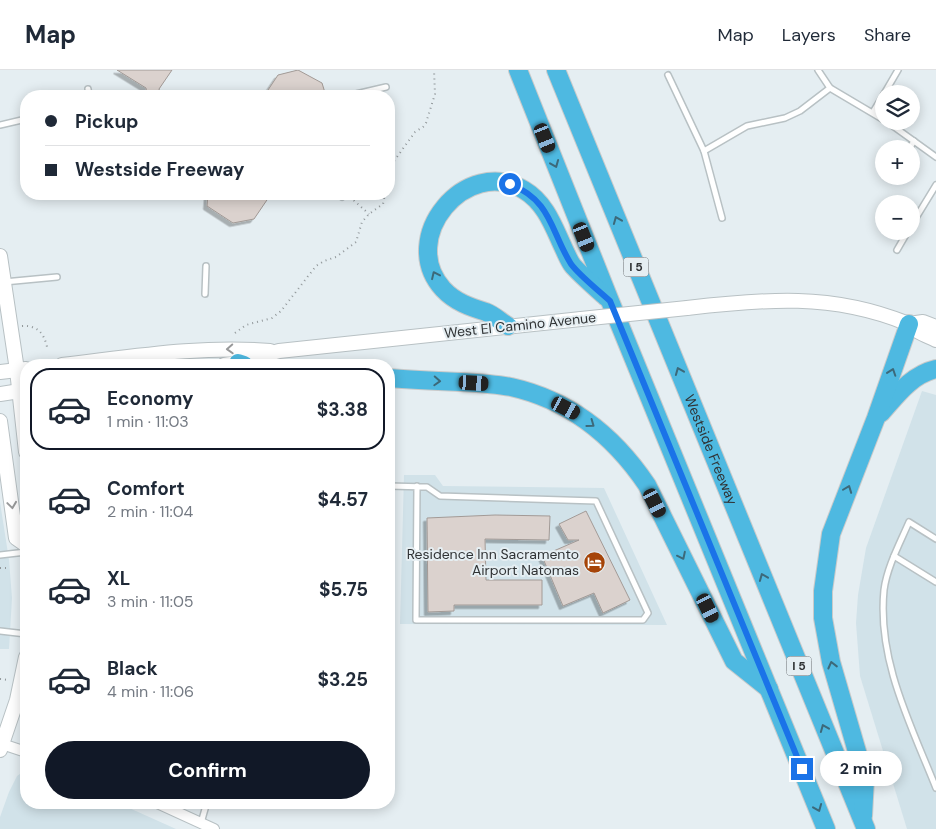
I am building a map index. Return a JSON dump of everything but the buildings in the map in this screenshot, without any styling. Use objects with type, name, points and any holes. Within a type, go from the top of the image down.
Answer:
[{"type":"highway","points":[[518,70],[610,301],[826,829]]},
{"type":"highway","name":"Westside Freeway","points":[[556,70],[864,825]]},
{"type":"highway","points":[[508,326],[487,313],[469,307],[451,296],[436,280],[430,262],[428,244],[430,232],[440,211],[448,202],[466,189],[476,185],[497,182],[510,184],[530,194],[544,209],[572,265],[610,301]]},
{"type":"highway","points":[[864,825],[865,778],[831,662],[823,618],[823,591],[831,534],[876,418],[909,324]]},
{"type":"highway","points":[[876,418],[909,383],[936,369]]},
{"type":"highway","points":[[395,378],[491,384],[510,387],[556,402],[598,429],[620,450],[647,485],[734,661],[770,689]]},
{"type":"main road","points":[[0,256],[20,360]]},
{"type":"main road","name":"West El Camino Avenue","points":[[252,359],[279,351],[756,300],[827,302],[872,311],[909,324],[920,333],[936,340]]},
{"type":"main road","name":"West El Camino Avenue","points":[[909,324],[923,322],[936,327]]},
{"type":"main road","name":"West El Camino Avenue","points":[[116,359],[238,348],[279,351]]},
{"type":"main road","points":[[0,372],[20,370]]},
{"type":"main road","points":[[0,394],[20,391]]},
{"type":"main road","points":[[0,421],[16,538],[20,541]]},
{"type":"main road","points":[[1,747],[20,683]]},
{"type":"street","points":[[1,747],[20,751]]},
{"type":"street","points":[[170,809],[214,829]]},
{"type":"lane","points":[[818,70],[830,88],[873,112],[875,109]]},
{"type":"lane","points":[[889,85],[898,70]]},
{"type":"lane","points":[[668,76],[704,151],[722,218]]},
{"type":"lane","points":[[371,90],[386,86]]},
{"type":"lane","points":[[704,151],[747,126],[785,118],[800,111],[830,88]]},
{"type":"lane","points":[[0,125],[20,120]]},
{"type":"lane","points":[[899,130],[913,140]]},
{"type":"lane","points":[[920,145],[936,157]]},
{"type":"lane","points":[[920,211],[936,185]]},
{"type":"lane","points":[[897,250],[903,240]]},
{"type":"lane","points":[[205,294],[206,266]]},
{"type":"lane","points":[[4,282],[57,277]]},
{"type":"lane","points":[[395,486],[417,486],[427,486],[440,496],[596,501],[648,613],[644,620],[416,620],[417,486]]},
{"type":"lane","points":[[936,539],[909,522],[894,556],[884,589],[884,625],[891,670],[904,709],[936,788]]},
{"type":"lane","points":[[0,555],[20,553]]},
{"type":"lane","points":[[894,556],[936,582]]},
{"type":"lane","points":[[0,631],[20,633]]},
{"type":"lane","points":[[201,823],[205,809]]},
{"type":"path","points":[[395,161],[415,132],[426,123],[435,94],[436,75],[434,70]]},
{"type":"path","points":[[349,200],[369,214]]},
{"type":"path","points":[[235,333],[246,325],[272,318],[281,311],[316,266],[336,257],[356,242],[362,222],[382,204],[383,200]]},
{"type":"path","points":[[21,326],[32,326],[37,329],[43,334],[47,347]]},
{"type":"path","points":[[0,568],[8,568]]},
{"type":"shaded area","points":[[922,391],[936,395],[936,829],[907,829],[860,676],[856,623],[858,595],[866,548]]},
{"type":"shaded area","points":[[404,475],[435,475],[443,486],[604,488],[667,625],[400,624]]},
{"type":"shaded area","points":[[0,502],[9,560],[12,598],[9,649],[0,649]]},
{"type":"shaded area","points":[[20,774],[20,809],[131,809],[176,829],[0,829],[0,817],[17,776]]},
{"type":"place","name":"Residence Inn Sacramento Airport Natomas","points":[[595,562]]},
{"type":"route","points":[[510,184],[522,189],[537,200],[544,209],[572,265],[610,301],[802,769]]}]
